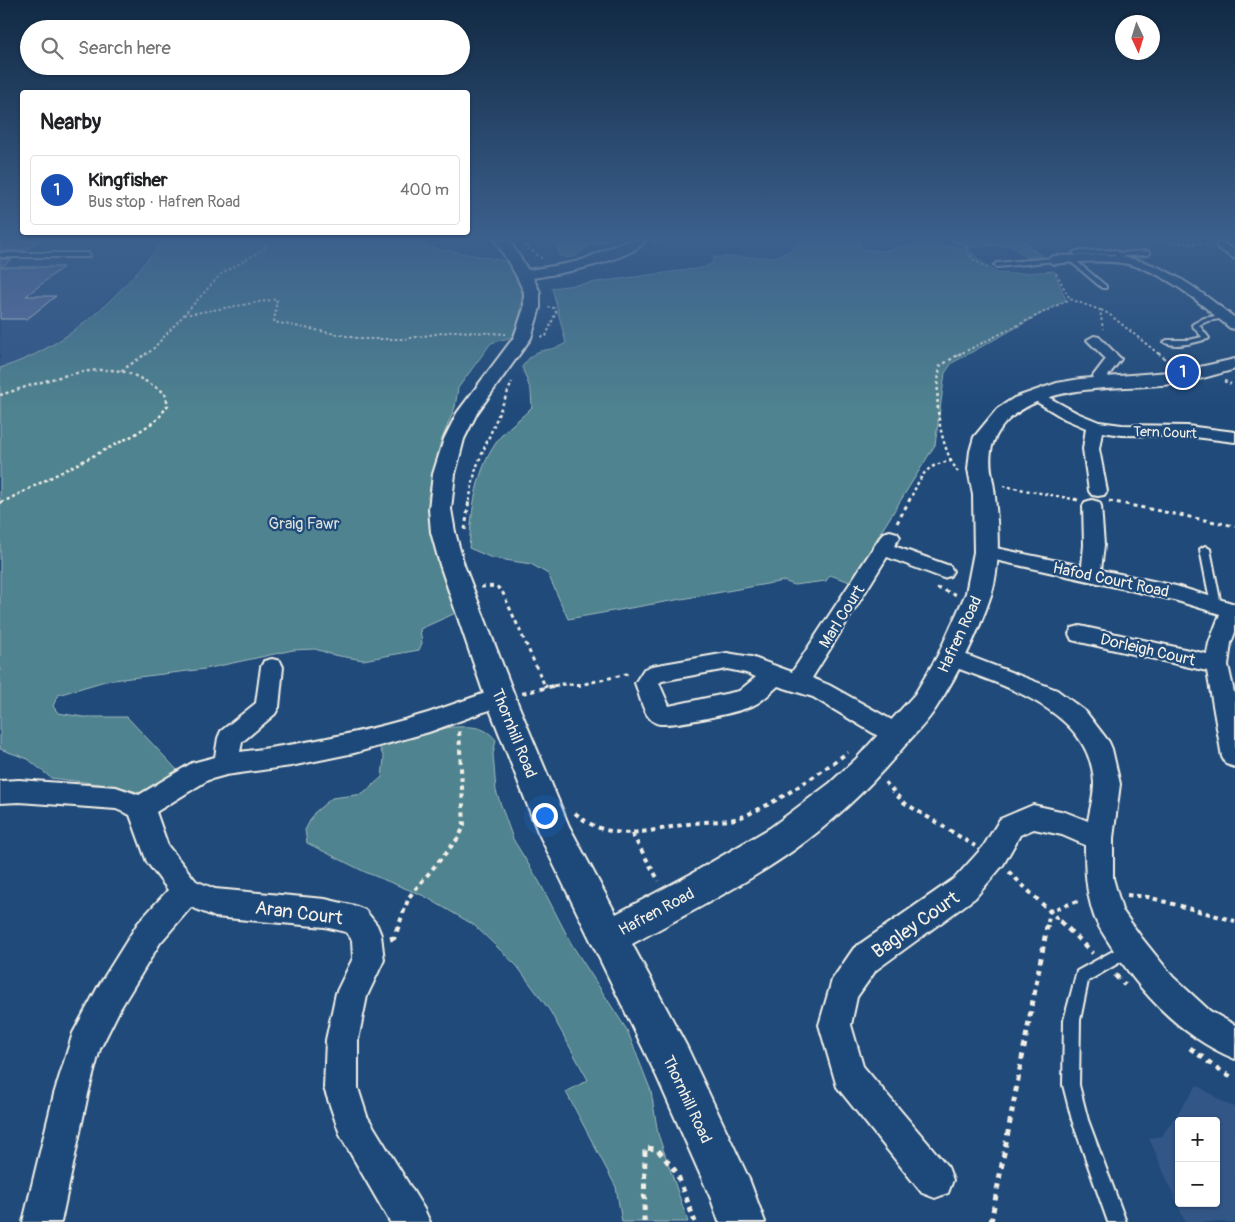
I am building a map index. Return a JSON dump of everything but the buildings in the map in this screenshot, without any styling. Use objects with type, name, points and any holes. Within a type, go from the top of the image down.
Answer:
[{"type":"street","name":"Thornhill Road","points":[[532,297],[530,318],[522,338],[466,413],[454,439],[444,474],[440,508],[443,532],[452,565],[509,696],[555,832],[676,1071],[733,1195],[742,1222]]},
{"type":"street","points":[[1196,297],[1235,326]]},
{"type":"street","points":[[1094,340],[1114,359],[1100,376],[1103,384]]},
{"type":"street","name":"Hafren Road","points":[[609,937],[782,839],[878,758],[890,730],[925,702],[951,657],[979,593],[986,552],[984,495],[978,469],[980,451],[984,437],[1004,413],[1021,402],[1058,389],[1182,376],[1235,364]]},
{"type":"street","name":"Tern Court","points":[[1037,396],[1071,416],[1095,426],[1122,430],[1187,431],[1235,437]]},
{"type":"street","points":[[1091,574],[1095,498],[1091,449],[1095,426]]},
{"type":"street","points":[[886,543],[942,571]]},
{"type":"street","name":"Marl Court","points":[[798,682],[886,543]]},
{"type":"street","name":"Hafod Court Road","points":[[986,552],[1176,593],[1228,609]]},
{"type":"street","name":"Dorleigh Court","points":[[1228,609],[1217,664],[1235,757]]},
{"type":"street","name":"Dorleigh Court","points":[[1080,634],[1217,664]]},
{"type":"street","points":[[951,657],[994,672],[1049,696],[1077,719],[1100,749],[1107,784],[1099,838],[1099,878],[1109,916],[1130,948],[1162,988],[1200,1022],[1235,1043]]},
{"type":"street","points":[[774,676],[746,699],[676,715],[663,716],[656,708],[647,683],[652,676],[662,672],[727,661],[751,665],[774,676],[822,691],[890,730]]},
{"type":"street","points":[[226,764],[230,738],[267,707],[272,667]]},
{"type":"street","points":[[141,807],[201,771],[226,764],[291,756],[354,743],[509,696]]},
{"type":"street","points":[[0,792],[19,790],[116,798],[141,807]]},
{"type":"street","points":[[42,1222],[71,1094],[85,1045],[109,998],[149,933],[186,891],[157,853],[141,807]]},
{"type":"street","name":"Bagley Court","points":[[935,1180],[849,1075],[835,1025],[843,992],[865,959],[966,888],[993,856],[1010,827],[1034,817],[1065,824],[1099,838]]},
{"type":"street","name":"Aran Court","points":[[186,891],[215,903],[324,913],[355,920],[366,935],[367,947]]},
{"type":"street","points":[[367,947],[368,960],[352,992],[342,1040],[341,1088],[352,1125],[411,1222]]},
{"type":"lane","points":[[1168,342],[1190,342],[1206,338],[1195,324],[1206,319],[1223,317]]},
{"type":"lane","points":[[1205,548],[1228,609]]},
{"type":"lane","points":[[1116,1222],[1080,1120],[1071,1085],[1072,1020],[1082,976],[1130,948]]},
{"type":"path","points":[[121,371],[152,350],[200,297]]},
{"type":"path","points":[[184,315],[277,299],[274,322],[362,339],[404,339],[455,331],[512,335]]},
{"type":"path","points":[[959,474],[941,439],[935,395],[940,366],[953,357],[1070,299],[1109,314],[1170,363]]},
{"type":"path","points":[[545,312],[547,300]]},
{"type":"path","points":[[536,336],[546,336],[556,312],[554,308],[547,306]]},
{"type":"path","points":[[1094,340],[1102,334],[1100,310]]},
{"type":"path","points":[[0,394],[55,380],[101,372],[121,371],[153,385],[165,393],[168,405],[158,419],[134,435],[0,503]]},
{"type":"path","points":[[465,538],[469,498],[476,468],[515,374]]},
{"type":"path","points":[[886,543],[925,471],[935,464],[951,461]]},
{"type":"path","points":[[942,571],[936,587],[962,597]]},
{"type":"path","points":[[477,589],[486,586],[496,586],[502,591],[546,688]]},
{"type":"path","points":[[509,696],[562,684],[580,685],[632,673],[652,676]]},
{"type":"path","points":[[367,947],[394,938],[410,897],[459,837],[464,826],[458,712]]},
{"type":"path","points":[[571,810],[582,819],[609,831],[632,834],[687,824],[742,818],[804,785],[890,730]]},
{"type":"path","points":[[883,779],[903,802],[961,837]]},
{"type":"path","points":[[632,834],[672,903]]},
{"type":"path","points":[[644,1222],[645,1148],[657,1149],[677,1173],[695,1222]]},
{"type":"shaded area","points":[[0,297],[111,297],[64,339],[33,356],[0,368]]},
{"type":"shaded area","points":[[1197,1085],[1225,1103],[1235,1107],[1235,1222],[1185,1222],[1179,1207],[1220,1207],[1220,1117],[1175,1117]]},
{"type":"shaded area","points":[[1175,1117],[1175,1199],[1149,1138],[1162,1136]]},
{"type":"green space","name":"Graig Fawr","points":[[113,297],[522,297],[520,319],[512,337],[491,343],[458,388],[455,407],[440,444],[428,497],[438,559],[458,612],[420,629],[422,643],[419,650],[363,660],[334,655],[315,649],[293,650],[205,669],[105,681],[58,695],[53,706],[58,713],[83,717],[127,717],[180,773],[145,794],[116,786],[51,778],[28,759],[0,749],[0,368],[25,359],[71,333]]},
{"type":"green space","points":[[554,297],[1065,297],[1066,300],[952,363],[945,373],[935,445],[850,582],[830,575],[826,581],[794,585],[784,581],[568,619],[548,574],[531,564],[492,558],[469,548],[476,490],[485,462],[501,436],[532,407],[531,391],[522,367],[528,359],[538,352],[559,347],[566,343]]},
{"type":"green space","points":[[451,727],[481,729],[496,740],[493,754],[496,791],[513,839],[540,883],[572,945],[627,1030],[651,1091],[658,1134],[688,1222],[622,1222],[616,1187],[566,1092],[588,1080],[550,1011],[517,966],[474,925],[424,896],[365,872],[307,843],[305,830],[314,813],[332,798],[363,794],[382,777],[384,758],[378,744]]},
{"type":"place","name":"Kingfisher","points":[[1183,372]]}]
